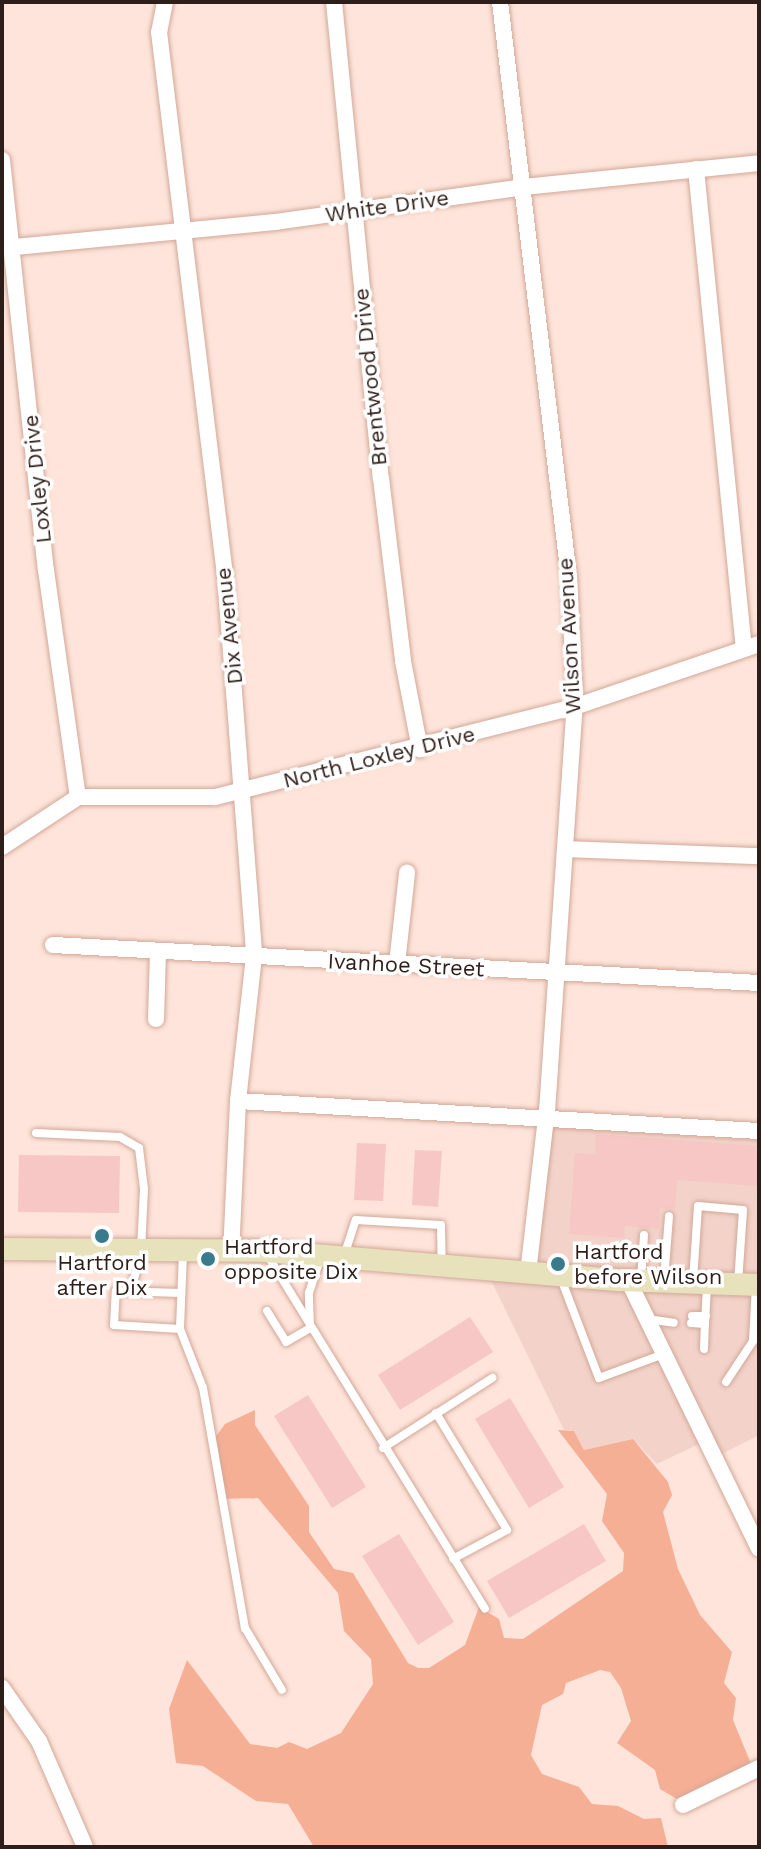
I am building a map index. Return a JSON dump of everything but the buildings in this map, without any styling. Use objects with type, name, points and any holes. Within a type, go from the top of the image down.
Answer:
[{"type":"main road","points":[[2,1249],[265,1251],[528,1273],[751,1285]]},
{"type":"street","name":"Dix Avenue","points":[[165,2],[159,32],[185,230],[245,789],[254,956],[238,1101],[231,1253]]},
{"type":"street","name":"Brentwood Drive","points":[[334,2],[403,661],[420,749]]},
{"type":"street","name":"Wilson Avenue","points":[[500,2],[569,577],[574,707],[546,1118],[528,1273]]},
{"type":"street","name":"Loxley Drive","points":[[2,160],[15,247],[46,570],[78,797]]},
{"type":"street","name":"White Drive","points":[[15,247],[185,230],[524,187],[759,163]]},
{"type":"street","points":[[696,169],[752,646]]},
{"type":"street","name":"North Loxley Drive","points":[[78,797],[188,800],[245,789],[420,749],[574,707],[752,646]]},
{"type":"street","points":[[2,847],[78,797]]},
{"type":"street","points":[[565,849],[759,856]]},
{"type":"street","points":[[397,964],[407,873]]},
{"type":"street","name":"Ivanhoe Street","points":[[53,945],[759,983]]},
{"type":"street","points":[[156,1019],[158,951]]},
{"type":"street","points":[[238,1101],[759,1131]]},
{"type":"street","points":[[634,1280],[647,1319],[759,1549]]},
{"type":"street","points":[[2,1688],[39,1741],[85,1847]]},
{"type":"street","points":[[683,1805],[759,1768]]},
{"type":"lane","points":[[36,1133],[132,1141],[143,1165],[141,1251],[131,1291]]},
{"type":"lane","points":[[704,1349],[698,1206],[743,1210],[753,1341],[726,1382]]},
{"type":"lane","points":[[664,1281],[669,1216]]},
{"type":"lane","points":[[310,1328],[309,1293],[356,1220],[441,1225],[442,1265]]},
{"type":"lane","points":[[634,1280],[644,1235]]},
{"type":"lane","points":[[265,1251],[383,1448],[485,1609]]},
{"type":"lane","points":[[183,1252],[180,1329],[203,1388],[245,1628],[282,1690]]},
{"type":"lane","points":[[559,1275],[599,1378],[664,1354]]},
{"type":"lane","points":[[180,1329],[114,1325],[116,1291],[181,1293]]},
{"type":"lane","points":[[267,1311],[286,1342],[310,1328]]},
{"type":"lane","points":[[647,1319],[673,1319]]},
{"type":"lane","points":[[692,1319],[705,1320]]},
{"type":"lane","points":[[383,1448],[492,1378]]},
{"type":"lane","points":[[436,1413],[507,1530],[453,1559]]},
{"type":"shaded area","points":[[544,1127],[759,1128],[759,1435],[716,1457],[703,1442],[657,1464],[633,1439],[584,1450],[574,1431],[564,1430],[488,1274],[524,1273]]},
{"type":"shaded area","points":[[255,1410],[255,1425],[309,1506],[309,1532],[334,1569],[353,1573],[408,1663],[418,1668],[429,1668],[465,1645],[479,1607],[499,1619],[504,1638],[523,1639],[623,1571],[624,1553],[602,1521],[607,1494],[558,1430],[574,1431],[584,1450],[633,1439],[668,1482],[672,1495],[663,1512],[678,1569],[700,1615],[732,1652],[724,1683],[736,1698],[733,1720],[754,1771],[677,1799],[660,1789],[655,1770],[617,1743],[631,1721],[621,1688],[610,1672],[600,1670],[566,1683],[563,1694],[542,1705],[531,1755],[542,1774],[579,1787],[592,1804],[618,1806],[644,1819],[661,1818],[668,1847],[314,1847],[288,1804],[256,1801],[203,1766],[176,1763],[169,1709],[187,1660],[250,1744],[277,1748],[289,1742],[307,1749],[341,1733],[373,1684],[371,1659],[344,1631],[338,1593],[258,1498],[217,1499],[209,1446],[225,1424]]},
{"type":"place","name":"Hartford after Dix","points":[[102,1236]]},
{"type":"place","name":"Hartford opposite Dix","points":[[208,1259]]},
{"type":"place","name":"Hartford before Wilson","points":[[558,1264]]}]
